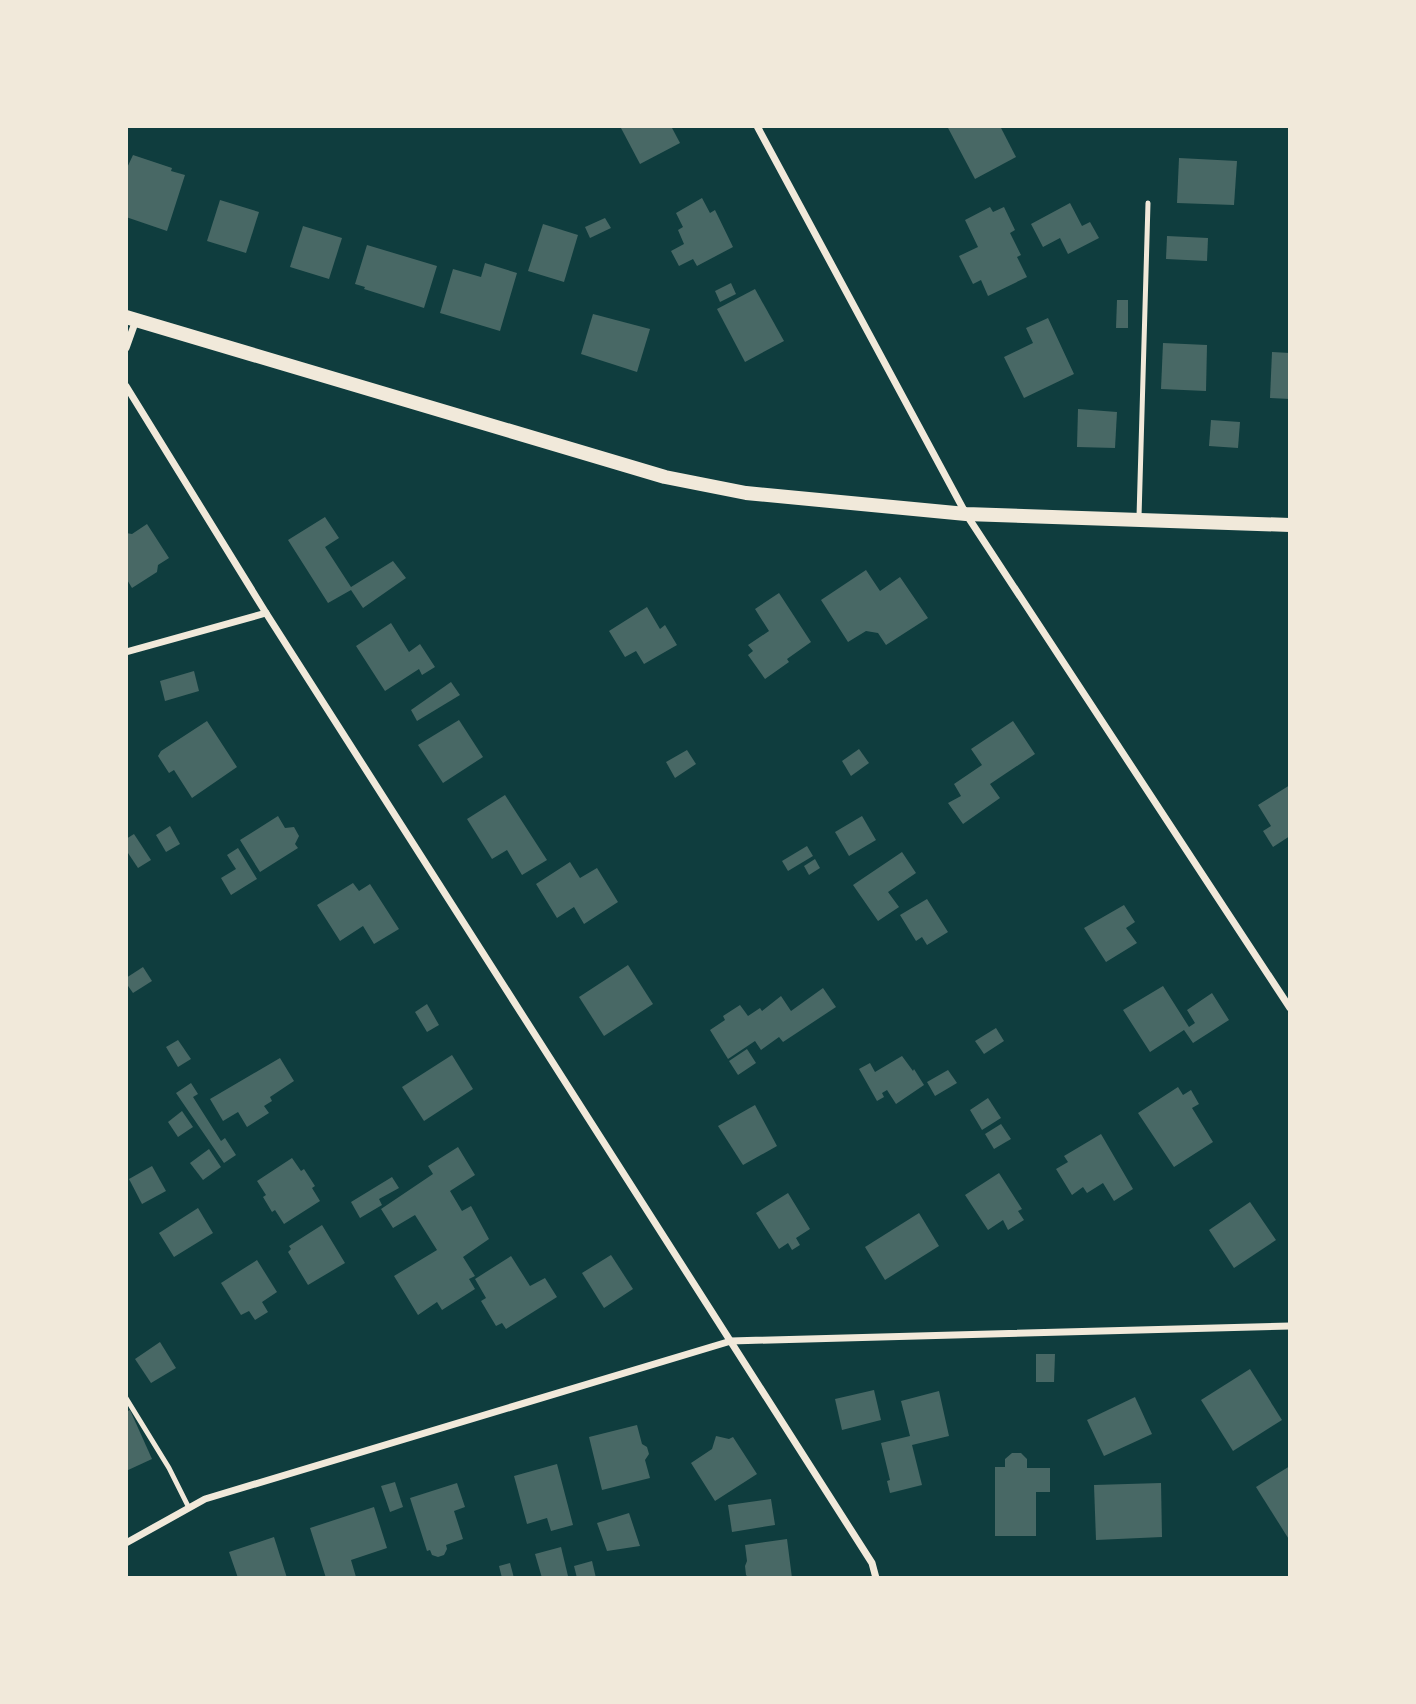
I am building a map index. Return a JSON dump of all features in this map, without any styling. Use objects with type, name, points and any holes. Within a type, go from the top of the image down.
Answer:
[{"type":"main road","points":[[131,318],[665,477],[746,493],[966,514],[1290,525]]},
{"type":"street","points":[[757,126],[966,514],[1290,1008]]},
{"type":"street","points":[[126,348],[131,318]]},
{"type":"street","points":[[126,386],[266,613],[872,1563],[876,1578]]},
{"type":"street","points":[[126,652],[266,613]]},
{"type":"street","points":[[126,1543],[205,1499],[731,1341],[1290,1326]]},
{"type":"lane","points":[[1139,520],[1148,203]]},
{"type":"lane","points":[[126,1398],[169,1468],[189,1508]]},
{"type":"building","points":[[671,126],[680,143],[640,164],[621,128]]},
{"type":"building","points":[[947,126],[1000,126],[1016,157],[975,179]]},
{"type":"building","points":[[133,155],[185,175],[167,231],[126,217],[126,170]]},
{"type":"building","points":[[1179,158],[1237,161],[1234,205],[1177,203]]},
{"type":"building","points":[[702,198],[710,213],[715,210],[733,247],[697,266],[693,259],[679,266],[671,251],[684,244],[678,230],[683,227],[676,213]]},
{"type":"building","points":[[220,200],[259,212],[246,253],[207,241]]},
{"type":"building","points":[[1070,203],[1082,226],[1090,222],[1099,238],[1068,254],[1060,238],[1043,247],[1031,224]]},
{"type":"building","points":[[990,207],[993,212],[1004,207],[1015,230],[1010,233],[1021,255],[1017,257],[1027,277],[988,296],[981,280],[973,284],[959,256],[978,247],[965,220]]},
{"type":"building","points":[[605,218],[611,228],[590,238],[585,227]]},
{"type":"building","points":[[543,224],[578,235],[564,282],[528,271]]},
{"type":"building","points":[[303,226],[342,238],[329,279],[290,267]]},
{"type":"building","points":[[1167,236],[1208,238],[1207,261],[1166,259]]},
{"type":"building","points":[[367,245],[437,266],[424,308],[355,284]]},
{"type":"building","points":[[485,263],[517,273],[500,331],[440,313],[453,269],[481,277]]},
{"type":"building","points":[[731,283],[736,294],[720,302],[715,291]]},
{"type":"building","points":[[755,289],[784,341],[745,362],[717,309]]},
{"type":"building","points":[[1117,300],[1128,300],[1128,328],[1116,328]]},
{"type":"building","points":[[593,314],[650,329],[637,372],[581,354]]},
{"type":"building","points":[[1048,318],[1074,374],[1024,398],[1004,357],[1033,343],[1026,328]]},
{"type":"building","points":[[1163,343],[1207,345],[1206,391],[1161,389]]},
{"type":"building","points":[[1272,352],[1290,353],[1290,399],[1270,398]]},
{"type":"building","points":[[1078,409],[1117,412],[1115,448],[1077,447]]},
{"type":"building","points":[[1211,420],[1240,422],[1238,448],[1209,446]]},
{"type":"building","points":[[325,517],[339,538],[325,547],[351,587],[393,561],[406,578],[363,608],[351,590],[328,603],[288,540]]},
{"type":"building","points":[[147,524],[169,558],[158,565],[157,572],[132,588],[126,578],[126,533],[132,534]]},
{"type":"building","points":[[866,570],[880,591],[900,577],[928,618],[886,645],[878,633],[866,631],[848,642],[821,600]]},
{"type":"building","points":[[779,593],[811,642],[765,679],[748,655],[753,651],[748,645],[769,631],[755,609]]},
{"type":"building","points":[[647,607],[660,629],[665,625],[677,645],[644,664],[636,651],[625,657],[609,631]]},
{"type":"building","points":[[391,623],[409,652],[420,644],[435,667],[422,675],[419,669],[385,691],[356,646]]},
{"type":"building","points":[[194,671],[199,691],[165,701],[160,681]]},
{"type":"building","points":[[451,682],[460,695],[417,721],[411,710]]},
{"type":"building","points":[[459,720],[483,757],[443,783],[418,745]]},
{"type":"building","points":[[207,721],[237,767],[192,798],[174,770],[169,773],[158,756],[161,751]]},
{"type":"building","points":[[1013,721],[1035,754],[990,784],[1000,798],[963,824],[948,803],[961,796],[954,784],[982,765],[971,749]]},
{"type":"building","points":[[859,749],[869,763],[851,776],[842,761]]},
{"type":"building","points":[[687,750],[696,764],[675,778],[666,762]]},
{"type":"building","points":[[1290,785],[1290,836],[1273,847],[1263,831],[1271,826],[1258,805]]},
{"type":"building","points":[[505,795],[547,860],[522,875],[507,850],[492,859],[467,819]]},
{"type":"building","points":[[278,816],[285,828],[294,827],[299,836],[295,844],[298,848],[260,872],[240,840]]},
{"type":"building","points":[[862,816],[876,840],[849,856],[835,832]]},
{"type":"building","points":[[170,826],[180,844],[166,852],[156,835]]},
{"type":"building","points":[[134,834],[151,860],[138,868],[126,850],[126,839]]},
{"type":"building","points":[[807,846],[813,856],[788,871],[782,861]]},
{"type":"building","points":[[238,848],[257,879],[231,895],[221,878],[236,869],[227,855]]},
{"type":"building","points":[[902,852],[916,873],[888,892],[899,907],[878,921],[853,885]]},
{"type":"building","points":[[815,859],[820,868],[809,875],[804,866]]},
{"type":"building","points":[[570,862],[580,878],[597,868],[618,902],[584,924],[574,907],[557,918],[536,884]]},
{"type":"building","points":[[353,883],[359,891],[370,884],[399,929],[374,944],[363,926],[340,941],[317,905]]},
{"type":"building","points":[[927,899],[948,932],[927,945],[922,937],[916,941],[900,915]]},
{"type":"building","points":[[1124,905],[1135,922],[1126,928],[1137,943],[1106,962],[1084,928]]},
{"type":"building","points":[[628,965],[653,1004],[604,1036],[579,997]]},
{"type":"building","points":[[143,967],[152,981],[133,993],[126,983],[126,978]]},
{"type":"building","points":[[1163,986],[1189,1027],[1195,1023],[1187,1010],[1212,993],[1229,1020],[1193,1043],[1184,1030],[1150,1052],[1123,1010]]},
{"type":"building","points":[[823,988],[836,1007],[783,1042],[779,1037],[761,1050],[755,1041],[728,1059],[710,1030],[725,1020],[723,1016],[740,1005],[748,1016],[760,1008],[762,1011],[781,996],[791,1011]]},
{"type":"building","points":[[427,1004],[439,1025],[427,1032],[415,1012]]},
{"type":"building","points":[[996,1028],[1004,1041],[984,1054],[975,1041]]},
{"type":"building","points":[[178,1040],[191,1059],[178,1067],[166,1047]]},
{"type":"building","points":[[747,1049],[756,1063],[738,1075],[729,1061]]},
{"type":"building","points":[[452,1055],[473,1089],[424,1121],[402,1087]]},
{"type":"building","points":[[902,1056],[924,1085],[896,1104],[887,1090],[882,1093],[884,1097],[877,1101],[859,1069],[870,1063],[875,1072]]},
{"type":"building","points":[[280,1058],[294,1081],[270,1097],[272,1101],[264,1106],[269,1113],[247,1127],[238,1112],[223,1121],[210,1099]]},
{"type":"building","points":[[948,1070],[957,1083],[935,1096],[927,1082]]},
{"type":"building","points":[[191,1083],[198,1094],[193,1097],[221,1141],[225,1138],[236,1155],[224,1163],[176,1093]]},
{"type":"building","points":[[1178,1087],[1183,1095],[1191,1090],[1199,1104],[1192,1108],[1213,1142],[1174,1167],[1138,1113]]},
{"type":"building","points":[[988,1098],[1001,1118],[982,1130],[970,1110]]},
{"type":"building","points":[[755,1105],[777,1146],[743,1165],[718,1126]]},
{"type":"building","points":[[182,1111],[193,1127],[178,1137],[168,1122]]},
{"type":"building","points":[[1001,1124],[1011,1139],[994,1149],[985,1134]]},
{"type":"building","points":[[1101,1134],[1133,1189],[1114,1201],[1103,1183],[1087,1193],[1083,1187],[1072,1195],[1056,1169],[1068,1162],[1064,1156]]},
{"type":"building","points":[[458,1147],[475,1175],[450,1191],[462,1211],[471,1206],[489,1239],[463,1257],[475,1276],[469,1279],[475,1289],[442,1310],[437,1302],[418,1315],[394,1276],[437,1250],[415,1215],[393,1228],[381,1209],[433,1174],[428,1166]]},
{"type":"building","points":[[209,1149],[221,1167],[203,1180],[190,1163]]},
{"type":"building","points":[[292,1158],[301,1171],[304,1169],[315,1186],[312,1188],[320,1201],[284,1224],[275,1210],[272,1212],[257,1181]]},
{"type":"building","points":[[152,1166],[166,1191],[142,1204],[129,1179]]},
{"type":"building","points":[[999,1173],[1022,1209],[1018,1211],[1024,1220],[1008,1230],[1003,1220],[988,1230],[965,1195]]},
{"type":"building","points":[[392,1177],[399,1188],[379,1199],[382,1205],[360,1218],[351,1202]]},
{"type":"building","points":[[788,1193],[810,1229],[796,1238],[800,1245],[792,1250],[788,1243],[779,1249],[756,1213]]},
{"type":"building","points":[[1250,1202],[1276,1240],[1234,1268],[1209,1230]]},
{"type":"building","points":[[198,1208],[213,1233],[174,1257],[159,1233]]},
{"type":"building","points":[[919,1213],[939,1246],[885,1280],[865,1247]]},
{"type":"building","points":[[322,1225],[345,1263],[308,1285],[288,1252],[291,1249],[289,1246]]},
{"type":"building","points":[[611,1255],[633,1289],[604,1308],[582,1273]]},
{"type":"building","points":[[511,1256],[530,1286],[545,1278],[557,1297],[506,1329],[502,1323],[496,1326],[481,1301],[486,1298],[475,1279]]},
{"type":"building","points":[[257,1260],[277,1292],[262,1302],[268,1312],[255,1320],[249,1311],[241,1315],[221,1283]]},
{"type":"building","points":[[160,1342],[176,1368],[151,1383],[135,1359]]},
{"type":"building","points":[[1036,1354],[1055,1354],[1054,1382],[1036,1382]]},
{"type":"building","points":[[1250,1369],[1282,1420],[1233,1451],[1201,1400]]},
{"type":"building","points":[[874,1390],[881,1420],[842,1430],[835,1399]]},
{"type":"building","points":[[939,1391],[949,1436],[912,1445],[922,1485],[890,1493],[887,1481],[890,1480],[881,1443],[910,1436],[901,1401]]},
{"type":"building","points":[[1135,1397],[1152,1434],[1104,1456],[1087,1420]]},
{"type":"building","points":[[130,1410],[152,1459],[126,1471],[126,1412]]},
{"type":"building","points":[[637,1425],[642,1444],[647,1447],[649,1454],[645,1460],[650,1478],[602,1490],[589,1437]]},
{"type":"building","points":[[716,1436],[729,1439],[733,1437],[757,1474],[715,1501],[691,1463],[712,1449]]},
{"type":"building","points":[[1012,1453],[1021,1453],[1027,1459],[1027,1468],[1050,1468],[1050,1492],[1036,1492],[1036,1536],[995,1536],[995,1467],[1005,1467],[1005,1459]]},
{"type":"building","points":[[557,1464],[573,1525],[551,1531],[547,1518],[527,1524],[514,1476]]},
{"type":"building","points":[[1290,1466],[1290,1541],[1256,1487]]},
{"type":"building","points":[[395,1482],[403,1507],[390,1512],[381,1486]]},
{"type":"building","points":[[457,1483],[465,1507],[454,1511],[463,1539],[446,1545],[444,1555],[438,1557],[432,1555],[430,1550],[427,1551],[410,1498]]},
{"type":"building","points":[[1161,1483],[1162,1537],[1096,1540],[1094,1485]]},
{"type":"building","points":[[771,1499],[775,1525],[732,1532],[728,1505]]},
{"type":"building","points":[[374,1507],[387,1548],[351,1560],[356,1577],[326,1578],[310,1528]]},
{"type":"building","points":[[629,1513],[640,1546],[607,1551],[597,1523]]},
{"type":"building","points":[[274,1537],[287,1578],[238,1578],[229,1552]]},
{"type":"building","points":[[787,1539],[792,1578],[749,1578],[746,1575],[745,1545]]},
{"type":"building","points":[[561,1547],[568,1576],[542,1578],[535,1554]]},
{"type":"building","points":[[592,1561],[596,1578],[577,1578],[574,1566]]},
{"type":"building","points":[[510,1563],[514,1578],[502,1578],[499,1566]]}]
